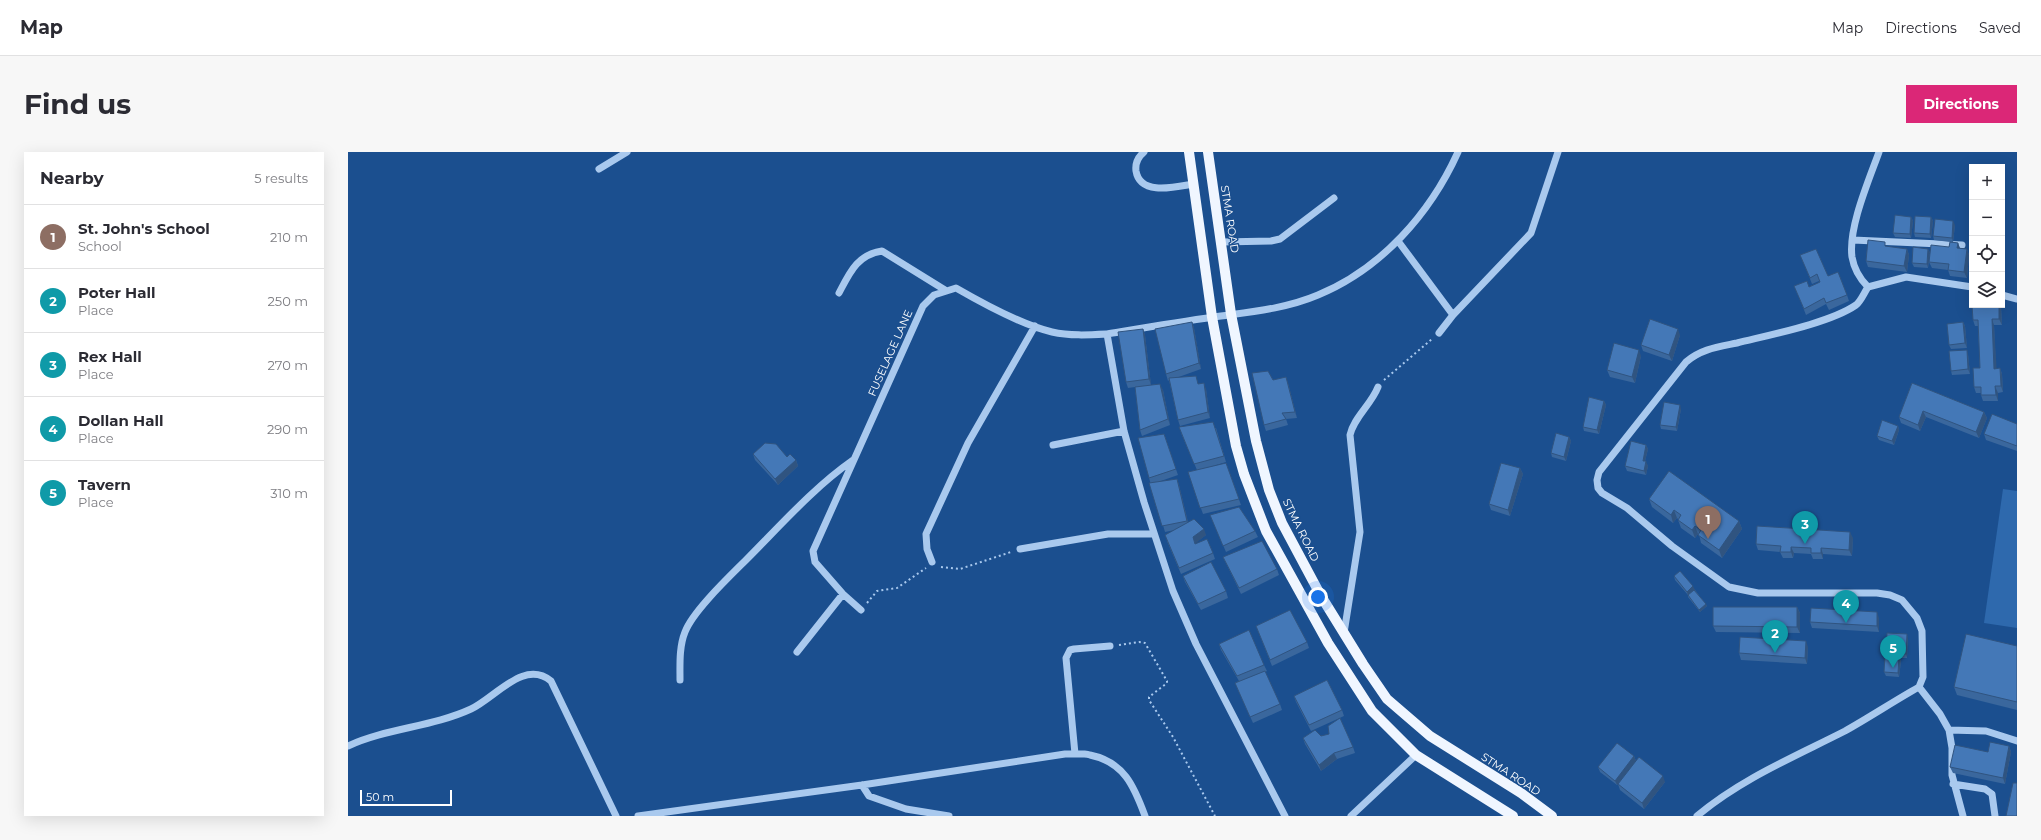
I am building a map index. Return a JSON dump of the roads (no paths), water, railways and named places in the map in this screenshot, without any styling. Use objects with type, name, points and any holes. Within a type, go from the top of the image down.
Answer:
[{"type":"main road","points":[[1189,152],[1212,317],[1236,446],[1244,474],[1266,531],[1307,607],[1372,711],[1416,755],[1513,816]]},
{"type":"main road","name":"STMA ROAD","points":[[1208,152],[1222,242],[1231,314],[1256,441],[1269,490],[1282,523],[1321,596],[1387,699],[1430,736],[1521,793],[1552,816]]},
{"type":"street","points":[[599,169],[627,152]]},
{"type":"street","points":[[1144,152],[1138,158],[1136,169],[1138,180],[1145,187],[1170,188],[1193,184]]},
{"type":"street","points":[[839,294],[851,270],[866,255],[882,251],[945,290],[956,288],[986,305],[1051,332],[1079,336],[1107,334],[1276,308],[1316,296],[1349,281],[1398,241],[1426,208],[1458,152]]},
{"type":"street","points":[[1439,333],[1452,315],[1532,233],[1558,152]]},
{"type":"street","points":[[1868,287],[1859,277],[1852,257],[1853,240],[1858,214],[1879,152]]},
{"type":"street","points":[[1222,242],[1271,241],[1280,238],[1334,198]]},
{"type":"street","points":[[1853,240],[1962,245]]},
{"type":"street","points":[[1398,241],[1452,315]]},
{"type":"street","points":[[1697,816],[1716,800],[1743,782],[1847,730],[1919,687],[1923,677],[1922,631],[1917,618],[1902,600],[1890,595],[1877,593],[1758,593],[1742,591],[1729,587],[1672,546],[1627,508],[1602,493],[1598,488],[1597,480],[1600,472],[1686,362],[1695,354],[1836,316],[1857,304],[1868,287],[1906,277],[1969,287]]},
{"type":"street","name":"FUSELAGE LANE","points":[[862,610],[843,594],[815,562],[813,551],[923,306],[934,295],[945,290]]},
{"type":"street","points":[[2005,296],[2017,299]]},
{"type":"street","points":[[932,562],[926,534],[968,443],[1034,326]]},
{"type":"street","points":[[1107,334],[1124,431],[1154,534],[1173,591],[1196,644],[1285,816]]},
{"type":"street","points":[[1344,633],[1360,532],[1350,435],[1352,426],[1370,403],[1378,387]]},
{"type":"street","points":[[1053,445],[1124,431]]},
{"type":"street","points":[[680,680],[681,645],[685,631],[692,619],[724,583],[829,476],[853,460]]},
{"type":"street","points":[[1020,549],[1108,534],[1154,534]]},
{"type":"street","points":[[797,652],[843,594]]},
{"type":"street","points":[[1075,754],[1066,658],[1068,653],[1074,649],[1110,646]]},
{"type":"street","points":[[348,746],[370,736],[443,720],[488,700],[516,679],[526,674],[543,675],[551,681],[616,816]]},
{"type":"street","points":[[1919,687],[1940,714],[1948,730],[1952,748],[1953,784],[1963,816]]},
{"type":"street","points":[[1948,730],[1986,731],[2017,741]]},
{"type":"street","points":[[638,816],[862,785],[1065,754],[1075,754],[1090,755],[1118,766],[1136,790],[1145,816]]},
{"type":"street","points":[[1351,816],[1416,755]]},
{"type":"street","points":[[1953,784],[1985,789],[1992,794],[1995,816]]},
{"type":"street","points":[[862,785],[869,796],[906,809],[949,816]]},
{"type":"place","name":"St. John's School","points":[[1708,539]]},
{"type":"place","name":"Rex Hall","points":[[1805,544]]},
{"type":"place","name":"Dollan Hall","points":[[1846,623]]},
{"type":"place","name":"Poter Hall","points":[[1775,653]]},
{"type":"place","name":"Tavern","points":[[1893,668]]}]
